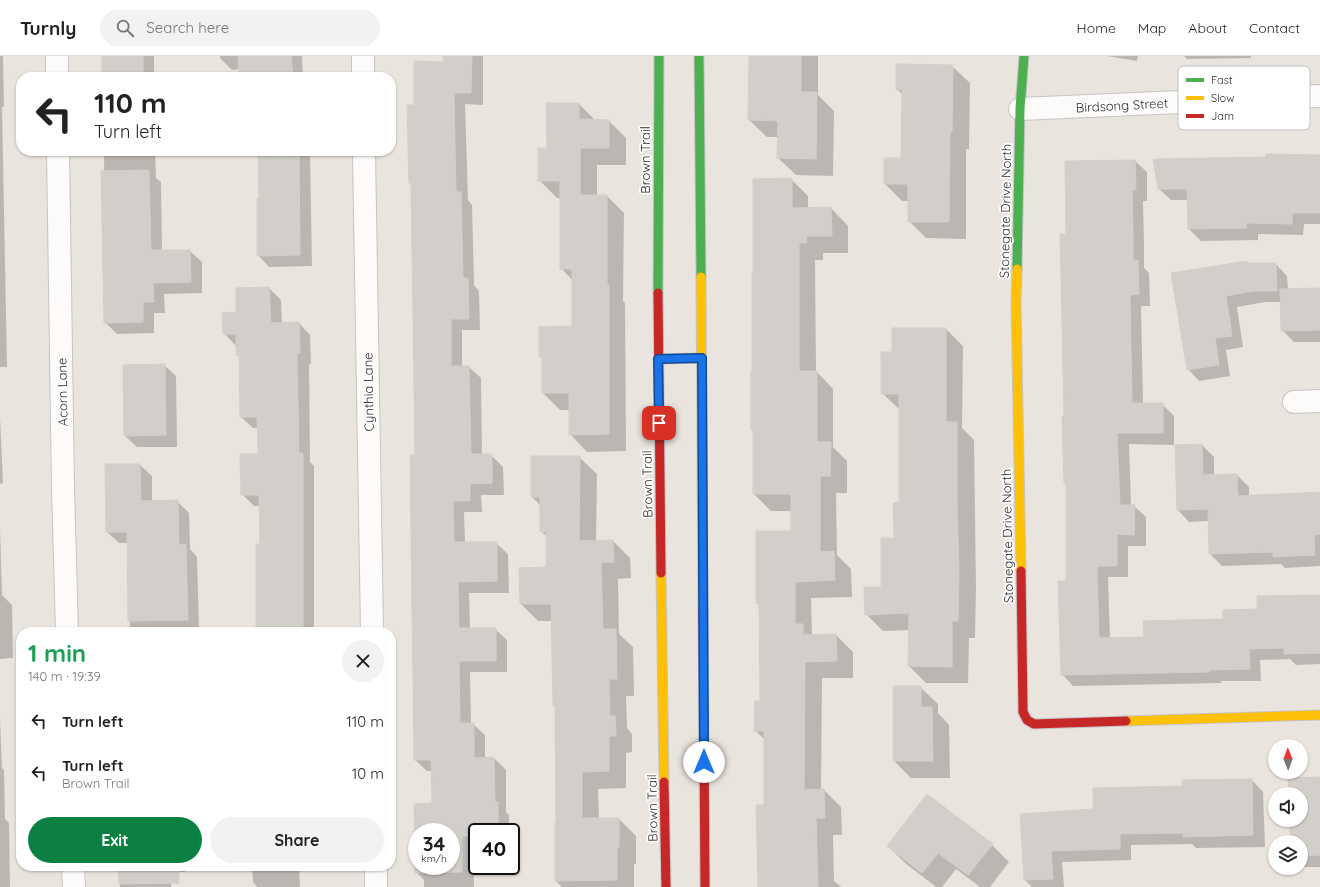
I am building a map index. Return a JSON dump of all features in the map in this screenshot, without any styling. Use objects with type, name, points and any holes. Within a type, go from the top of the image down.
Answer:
[{"type":"street","points":[[57,56],[57,72]]},
{"type":"street","points":[[363,56],[363,72]]},
{"type":"street","name":"Brown Trail","points":[[659,56],[658,359],[666,887]]},
{"type":"street","points":[[700,56],[705,887]]},
{"type":"street","name":"Stonegate Drive North","points":[[1024,56],[1020,109],[1016,302],[1023,712],[1027,720],[1034,724],[1320,715]]},
{"type":"street","name":"Birdsong Street","points":[[1310,96],[1320,96]]},
{"type":"street","name":"Birdsong Street","points":[[1020,109],[1178,102]]},
{"type":"street","name":"Acorn Lane","points":[[58,156],[63,488],[67,627]]},
{"type":"street","name":"Cynthia Lane","points":[[364,156],[372,627]]},
{"type":"street","points":[[658,359],[702,358]]},
{"type":"street","points":[[1294,402],[1320,401]]},
{"type":"street","points":[[73,871],[74,887]]},
{"type":"street","points":[[376,871],[376,887]]},
{"type":"building","points":[[102,56],[143,56],[143,72],[102,72]]},
{"type":"building","points":[[238,56],[291,56],[293,72],[239,72]]},
{"type":"building","points":[[443,56],[472,56],[471,93],[454,93],[456,192],[461,192],[463,278],[468,278],[469,319],[451,319],[451,366],[469,366],[471,454],[492,454],[492,483],[470,484],[470,501],[453,501],[454,542],[497,542],[497,581],[458,582],[459,628],[496,628],[496,661],[459,661],[460,723],[474,723],[474,758],[494,757],[495,802],[498,802],[498,823],[468,823],[468,836],[462,836],[462,872],[460,872],[460,823],[414,823],[414,804],[432,803],[431,760],[414,760],[410,455],[415,455],[411,183],[409,183],[407,105],[414,105],[414,61],[443,62]]},
{"type":"building","points":[[749,56],[801,56],[801,92],[817,92],[816,159],[777,158],[778,121],[748,120]]},
{"type":"building","points":[[896,64],[953,65],[952,132],[950,132],[949,222],[908,222],[908,184],[884,184],[884,158],[901,158],[902,89],[896,90]]},
{"type":"building","points":[[546,103],[579,103],[579,119],[609,120],[609,148],[580,148],[580,195],[607,195],[607,285],[609,285],[609,434],[569,435],[569,393],[542,393],[542,356],[539,356],[539,327],[572,326],[572,269],[560,269],[560,181],[538,181],[538,148],[547,148]]},
{"type":"building","points":[[1266,154],[1320,155],[1320,213],[1292,213],[1292,224],[1246,223],[1247,228],[1188,229],[1187,189],[1158,189],[1153,159],[1266,157]]},
{"type":"building","points":[[258,156],[299,156],[300,255],[257,256],[257,199],[259,199]]},
{"type":"building","points":[[1135,160],[1136,189],[1132,190],[1133,260],[1138,260],[1139,294],[1130,295],[1132,403],[1163,403],[1163,433],[1117,433],[1120,505],[1135,505],[1134,535],[1117,534],[1117,566],[1097,566],[1099,638],[1144,637],[1143,621],[1223,619],[1223,610],[1257,609],[1257,596],[1320,595],[1320,653],[1284,654],[1284,648],[1249,649],[1250,669],[1209,670],[1209,672],[1061,675],[1058,581],[1066,581],[1066,483],[1064,483],[1062,416],[1064,416],[1060,234],[1066,234],[1065,161]]},
{"type":"building","points":[[149,170],[151,250],[190,250],[191,282],[153,283],[154,302],[143,302],[143,322],[104,323],[101,171]]},
{"type":"building","points":[[792,178],[792,208],[831,207],[832,236],[806,236],[807,243],[799,243],[799,371],[817,371],[817,442],[831,442],[830,476],[820,476],[820,552],[834,551],[835,580],[795,582],[795,624],[803,624],[803,635],[836,634],[837,661],[805,662],[804,790],[824,789],[825,818],[816,818],[818,887],[758,887],[756,805],[764,805],[764,731],[754,731],[755,701],[760,701],[759,603],[756,603],[756,531],[791,531],[791,494],[753,494],[751,371],[753,179]]},
{"type":"building","points":[[1247,261],[1247,263],[1276,263],[1277,291],[1253,291],[1226,296],[1232,336],[1215,338],[1219,365],[1187,370],[1171,273]]},
{"type":"building","points":[[269,287],[271,323],[299,322],[300,353],[297,353],[299,453],[303,453],[303,627],[256,627],[256,544],[260,544],[259,495],[241,495],[240,454],[258,454],[257,417],[240,417],[239,355],[236,355],[236,334],[223,334],[222,313],[236,312],[236,288]]},
{"type":"building","points":[[1320,288],[1320,330],[1281,331],[1280,289]]},
{"type":"building","points":[[892,328],[946,328],[946,422],[957,422],[959,571],[958,621],[952,621],[952,667],[908,666],[909,613],[865,615],[864,587],[881,587],[881,538],[894,538],[893,503],[899,502],[899,394],[881,394],[881,352],[892,352]]},
{"type":"building","points":[[165,364],[166,435],[124,436],[123,365]]},
{"type":"building","points":[[1202,444],[1203,475],[1237,474],[1238,496],[1320,492],[1320,534],[1314,535],[1315,555],[1273,557],[1273,552],[1209,554],[1208,509],[1177,510],[1175,445]]},
{"type":"building","points":[[531,456],[580,456],[579,541],[613,540],[614,562],[601,562],[603,629],[616,629],[617,679],[609,679],[610,716],[615,716],[616,736],[609,736],[609,771],[582,772],[582,818],[619,818],[617,880],[555,881],[555,706],[553,706],[551,604],[520,604],[519,568],[546,567],[546,532],[540,532],[540,497],[531,497]]},
{"type":"building","points":[[105,464],[140,464],[141,501],[178,500],[179,545],[186,544],[188,620],[128,621],[127,532],[106,532]]},
{"type":"building","points":[[893,686],[921,686],[921,707],[932,707],[933,761],[893,761]]},
{"type":"building","points":[[1308,777],[1320,777],[1320,855],[1308,856],[1308,835],[1290,835],[1290,827],[1308,827],[1308,787],[1289,787],[1288,779],[1308,779]]},
{"type":"building","points":[[1252,779],[1253,835],[1183,837],[1183,833],[1120,834],[1120,849],[1051,851],[1053,879],[1024,880],[1020,814],[1093,809],[1093,788],[1182,786],[1182,780]]},
{"type":"building","points":[[927,794],[993,844],[968,875],[938,853],[922,873],[887,846]]},
{"type":"building","points":[[118,871],[179,871],[179,883],[119,884]]},
{"type":"traffic: fast","points":[[658,293],[659,56]]},
{"type":"traffic: fast","points":[[699,56],[701,277]]},
{"type":"traffic: fast","points":[[1017,269],[1020,109],[1024,56]]},
{"type":"traffic: slow","points":[[1017,269],[1016,302],[1021,571]]},
{"type":"traffic: slow","points":[[701,277],[703,609]]},
{"type":"traffic: slow","points":[[661,573],[664,782]]},
{"type":"traffic: slow","points":[[1126,721],[1320,715]]},
{"type":"traffic: jam","points":[[658,293],[661,573]]},
{"type":"traffic: jam","points":[[658,359],[702,358]]},
{"type":"traffic: jam","points":[[1021,571],[1023,712],[1027,720],[1034,724],[1126,721]]},
{"type":"traffic: jam","points":[[703,609],[705,887]]},
{"type":"traffic: jam","points":[[664,782],[666,887]]},
{"type":"route","points":[[659,423],[658,359],[702,358],[704,762]]}]
